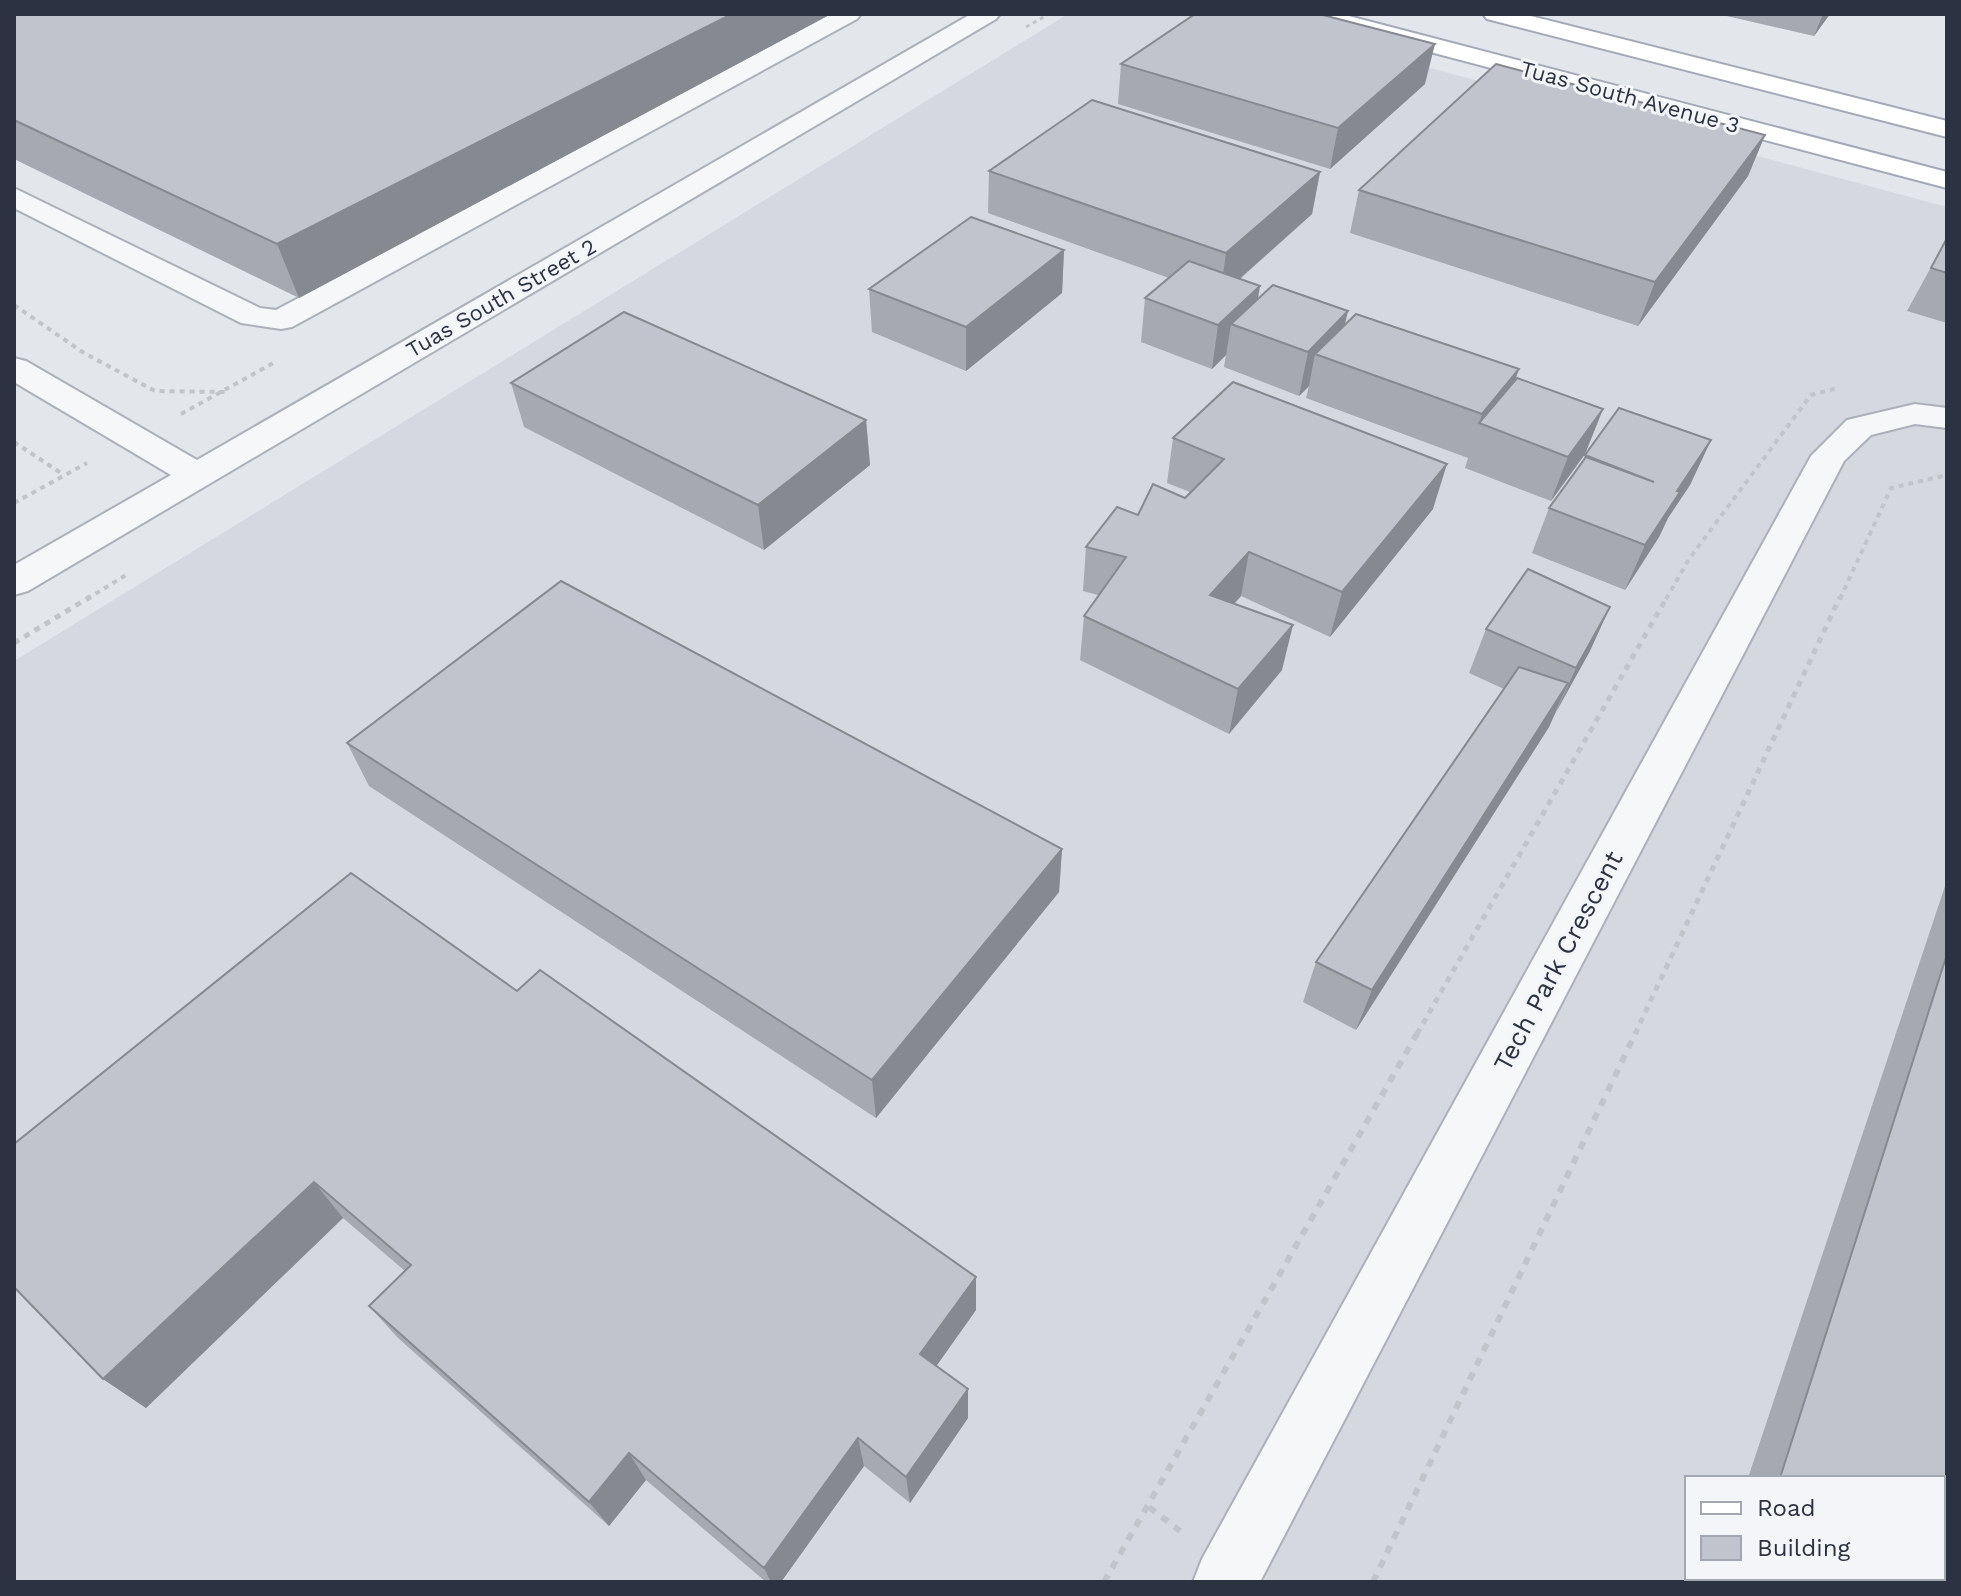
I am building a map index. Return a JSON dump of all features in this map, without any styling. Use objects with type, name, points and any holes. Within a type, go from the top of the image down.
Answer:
[{"type":"main road","name":"Tuas South Avenue 3","points":[[1313,14],[1947,180]]},
{"type":"main road","name":"Tuas South Avenue 3","points":[[1495,14],[1947,129]]},
{"type":"street","points":[[14,197],[27,216],[252,316],[281,320],[849,14]]},
{"type":"street","name":"Tuas South Street 2","points":[[14,582],[988,14]]},
{"type":"street","points":[[20,378],[198,475]]},
{"type":"street","name":"Tech Park Crescent","points":[[1225,1582],[1829,456],[1859,427],[1915,414],[1947,418]]},
{"type":"path","points":[[14,305],[84,353],[155,391],[226,392]]},
{"type":"path","points":[[1104,1582],[1689,559],[1811,395],[1848,387]]},
{"type":"path","points":[[14,442],[64,475]]},
{"type":"path","points":[[1373,1582],[1706,887],[1891,488],[1947,475]]},
{"type":"shaded area","points":[[1068,14],[1229,14],[1947,207],[1947,1582],[14,1582],[14,661]]},
{"type":"building","points":[[14,14],[732,14],[277,244],[14,120]]},
{"type":"building","points":[[1195,14],[1319,14],[1435,44],[1338,128],[1121,64]]},
{"type":"building","points":[[1496,64],[1765,135],[1655,282],[1359,190]]},
{"type":"building","points":[[1092,100],[1320,172],[1226,253],[989,171]]},
{"type":"building","points":[[971,217],[1064,250],[966,327],[869,289]]},
{"type":"building","points":[[1947,238],[1947,273],[1931,268]]},
{"type":"building","points":[[1189,261],[1260,286],[1218,325],[1145,298]]},
{"type":"building","points":[[1273,285],[1348,311],[1308,352],[1231,324]]},
{"type":"building","points":[[624,312],[866,420],[758,505],[511,383]]},
{"type":"building","points":[[1356,314],[1519,369],[1482,414],[1315,354]]},
{"type":"building","points":[[1517,378],[1603,409],[1568,457],[1479,423]]},
{"type":"building","points":[[1233,382],[1447,464],[1342,592],[1249,552],[1210,595],[1293,625],[1238,689],[1084,616],[1126,557],[1086,547],[1117,507],[1138,515],[1153,484],[1185,498],[1224,459],[1173,438]]},
{"type":"building","points":[[1619,408],[1711,440],[1645,545],[1549,508],[1586,457],[1654,482],[1585,455]]},
{"type":"building","points":[[1528,569],[1610,607],[1576,668],[1486,629]]},
{"type":"building","points":[[561,581],[1062,849],[872,1080],[347,743]]},
{"type":"building","points":[[1519,667],[1568,683],[1372,990],[1316,962]]},
{"type":"building","points":[[351,873],[517,991],[540,970],[976,1277],[920,1354],[968,1389],[906,1477],[858,1438],[764,1568],[629,1453],[589,1502],[369,1306],[411,1265],[314,1182],[103,1379],[14,1287],[14,1144]]},
{"type":"building","points":[[1947,954],[1947,1582],[1746,1582],[1945,1580],[1945,1476],[1781,1476]]}]
